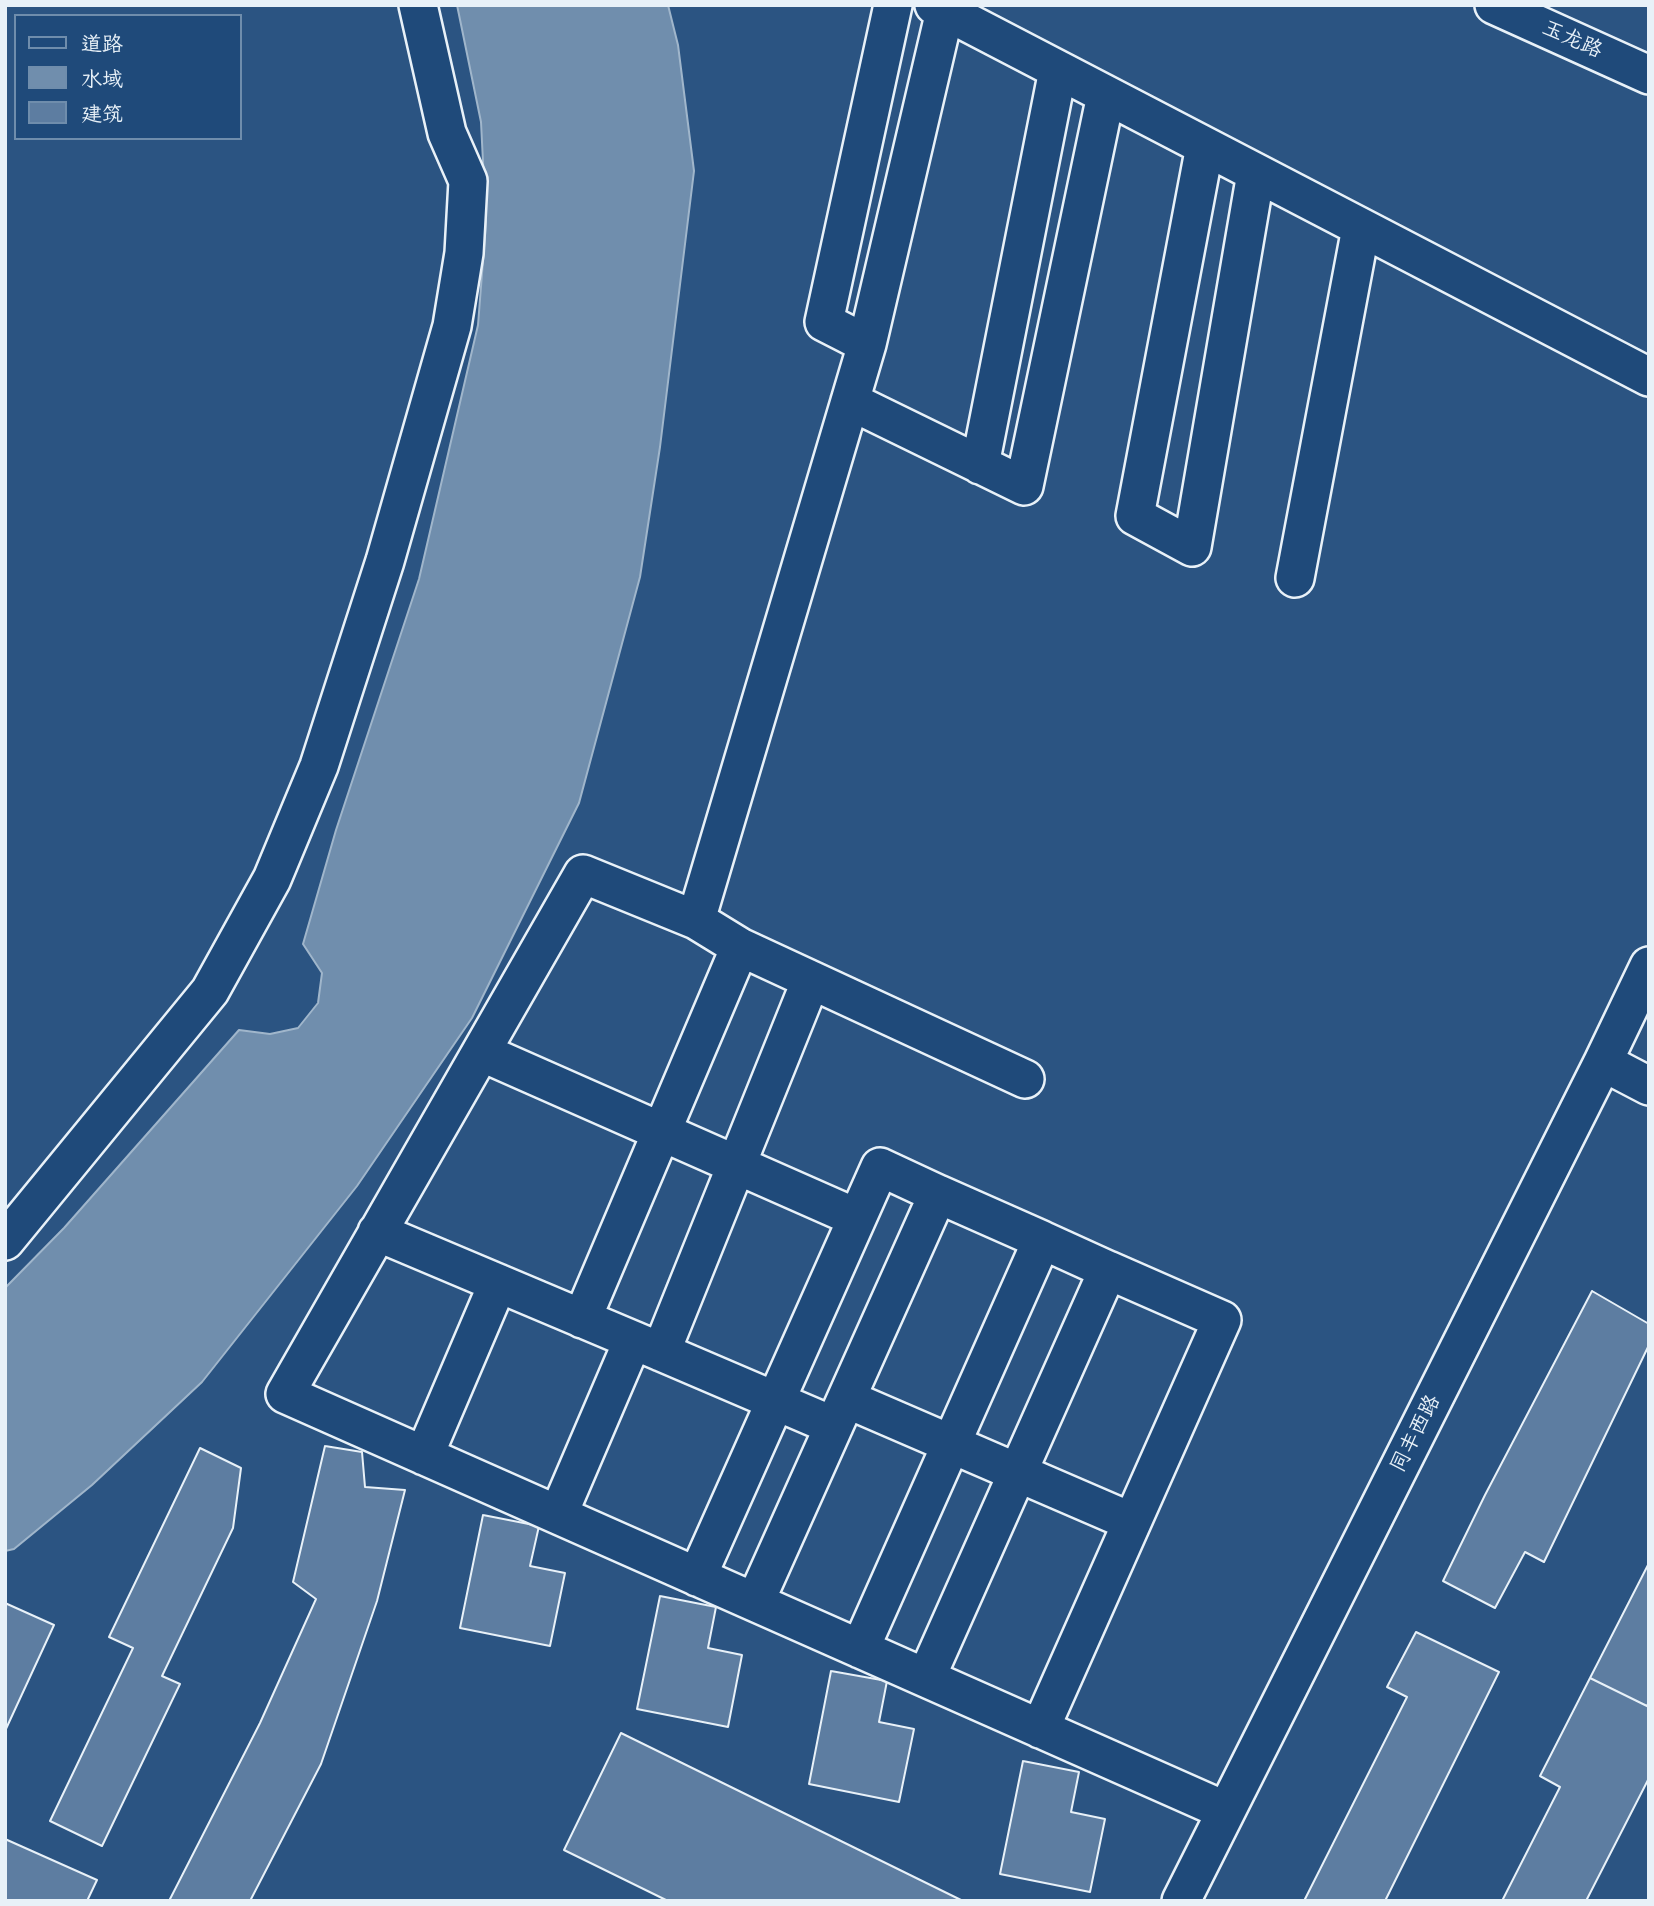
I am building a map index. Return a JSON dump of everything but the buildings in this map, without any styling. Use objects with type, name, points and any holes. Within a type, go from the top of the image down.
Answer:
[{"type":"street","points":[[5,1241],[210,991],[272,879],[319,766],[385,561],[449,339],[464,253],[468,181],[447,133],[418,5]]},
{"type":"street","points":[[867,344],[824,322],[893,5]]},
{"type":"street","name":"玉龙路","points":[[1494,5],[1649,75]]},
{"type":"street","points":[[696,920],[867,344],[939,8],[1649,377]]},
{"type":"street","points":[[980,465],[1058,70]]},
{"type":"street","points":[[850,401],[1024,486],[1106,95]]},
{"type":"street","points":[[1205,146],[1135,516],[1192,547],[1256,173]]},
{"type":"street","points":[[1295,578],[1361,228]]},
{"type":"street","points":[[1025,1079],[740,947],[696,920],[583,874],[285,1394],[1226,1811]]},
{"type":"street","points":[[582,1319],[740,947]]},
{"type":"street","name":"同丰西路","points":[[1181,1901],[1603,1062],[1649,965]]},
{"type":"street","points":[[558,1515],[647,1346],[737,1165],[811,980]]},
{"type":"street","points":[[481,1052],[858,1218]]},
{"type":"street","points":[[1603,1062],[1649,1086]]},
{"type":"street","points":[[697,1577],[880,1167],[1222,1321],[1040,1729]]},
{"type":"street","points":[[755,1602],[938,1194]]},
{"type":"street","points":[[377,1232],[776,1402],[840,1413],[951,1444],[1132,1522]]},
{"type":"street","points":[[860,1649],[1042,1240]]},
{"type":"street","points":[[926,1678],[1108,1270]]},
{"type":"street","points":[[424,1456],[498,1283]]},
{"type":"water","points":[[457,5],[668,5],[678,45],[694,171],[660,447],[640,577],[579,803],[472,1018],[357,1186],[202,1382],[92,1485],[14,1549],[5,1551],[5,1288],[64,1228],[239,1030],[270,1034],[298,1028],[318,1003],[322,973],[303,944],[336,830],[419,579],[478,325],[486,222],[481,122]]}]
